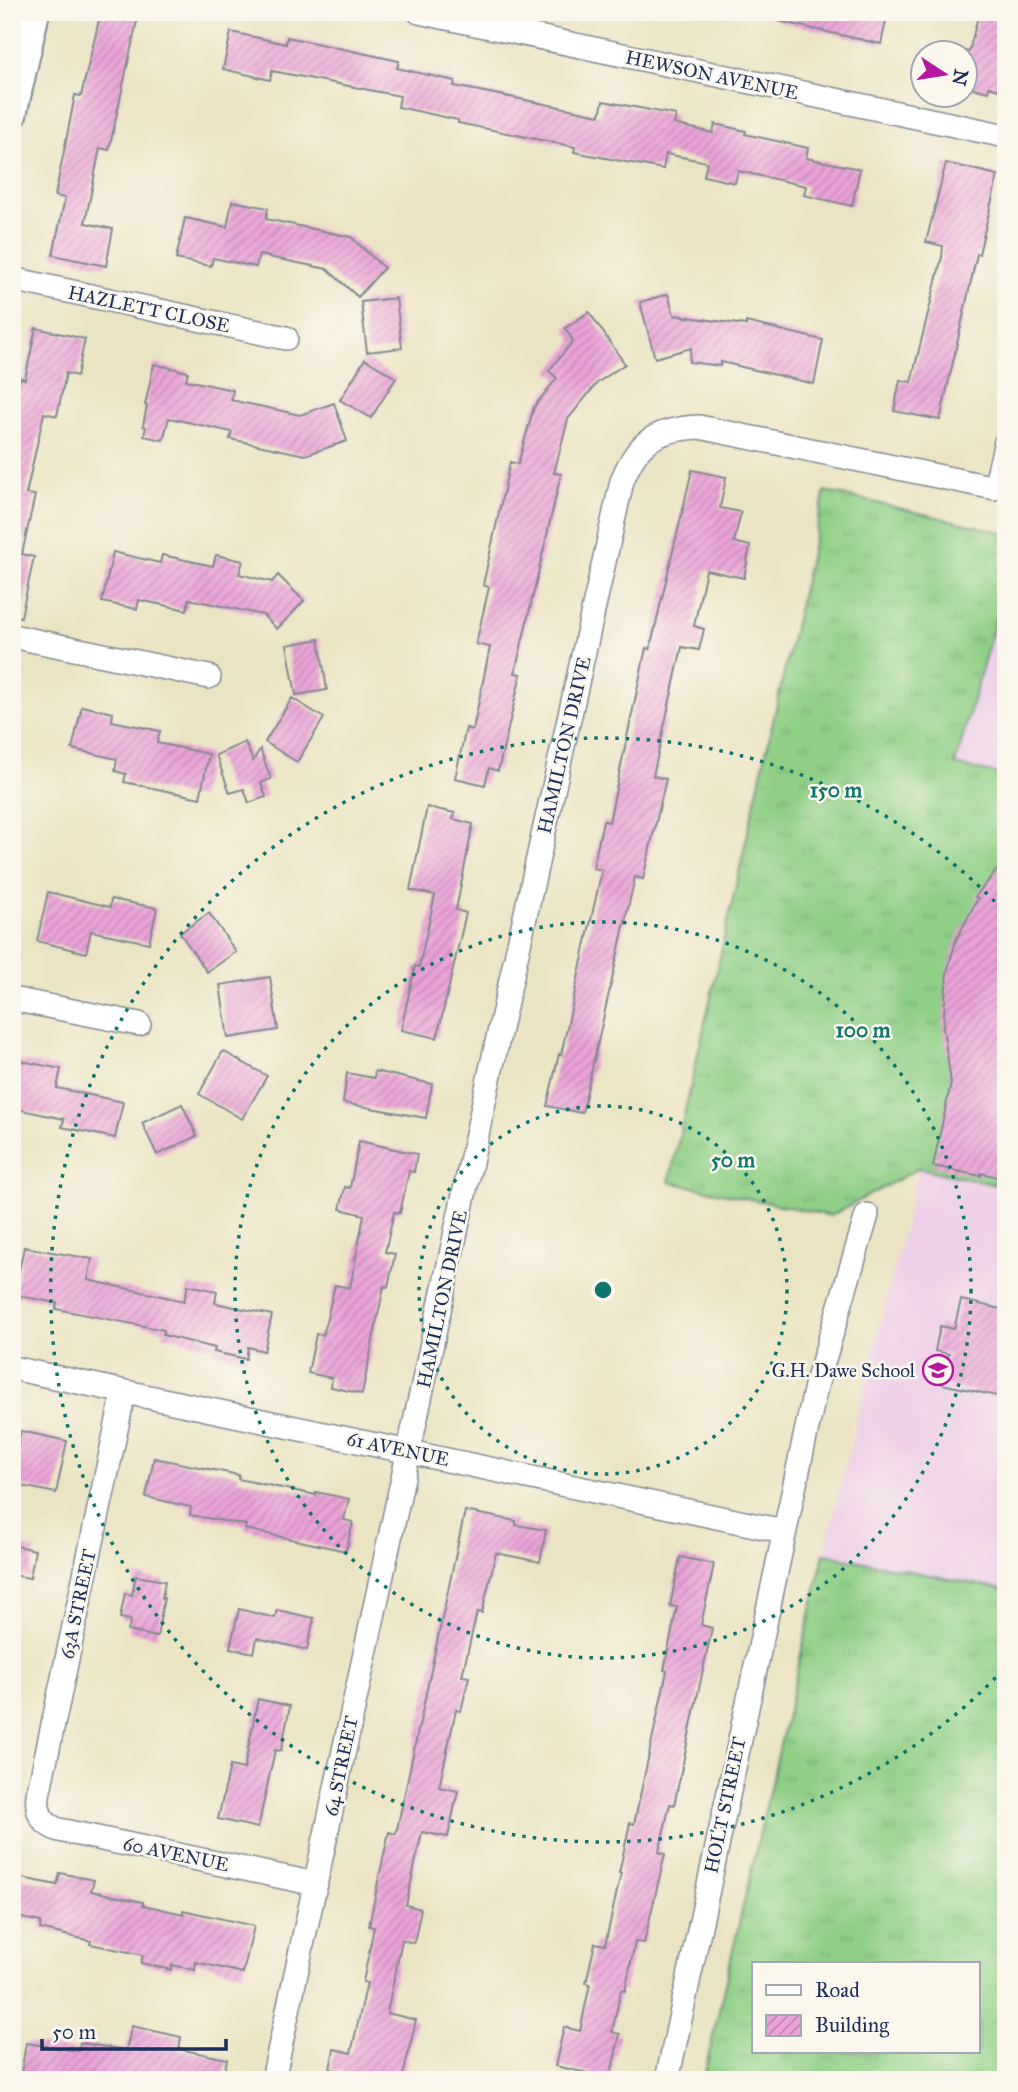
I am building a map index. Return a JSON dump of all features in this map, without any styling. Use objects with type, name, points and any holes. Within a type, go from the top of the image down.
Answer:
[{"type":"street","points":[[12,115],[34,12]]},
{"type":"street","name":"HEWSON AVENUE","points":[[419,12],[1006,136]]},
{"type":"street","name":"HAZLETT CLOSE","points":[[12,279],[286,338]]},
{"type":"street","name":"HAMILTON DRIVE","points":[[408,1452],[622,481],[635,454],[644,444],[669,430],[699,427],[995,488],[1006,442]]},
{"type":"street","points":[[12,636],[209,677]]},
{"type":"street","points":[[12,999],[139,1024]]},
{"type":"street","name":"HOLT STREET","points":[[667,2080],[816,1386],[867,1215]]},
{"type":"street","name":"61 AVENUE","points":[[12,1368],[783,1531]]},
{"type":"street","name":"63A STREET","points":[[40,1816],[37,1795],[124,1392]]},
{"type":"street","name":"64 STREET","points":[[273,2080],[408,1452]]},
{"type":"street","name":"60 AVENUE","points":[[40,1816],[50,1827],[59,1830],[316,1884]]},
{"type":"shaded area","points":[[1006,582],[1006,776],[955,766]]},
{"type":"shaded area","name":"G.H. Dawe School","points":[[919,1168],[1006,1187],[1006,1590],[824,1554]]},
{"type":"green space","points":[[825,491],[1006,533],[1006,582],[955,765],[1006,776],[1006,1187],[919,1168],[831,1216],[669,1182]]},
{"type":"green space","points":[[824,1554],[1006,1590],[1006,2080],[703,2080]]},
{"type":"building","points":[[101,12],[139,12],[109,150],[100,148],[85,223],[113,229],[106,266],[53,255],[65,198],[55,196],[75,95],[81,96]]},
{"type":"building","points":[[779,12],[888,12],[881,44],[778,21]]},
{"type":"building","points":[[979,12],[1006,12],[1006,92],[989,87],[988,92],[979,90],[979,38],[972,38]]},
{"type":"building","points":[[231,32],[286,44],[287,37],[399,61],[397,68],[455,81],[454,86],[600,115],[603,101],[676,115],[674,124],[713,133],[715,124],[746,131],[745,134],[808,148],[806,158],[860,169],[852,206],[804,195],[806,186],[738,171],[735,183],[704,176],[707,162],[666,154],[663,169],[574,152],[575,147],[458,123],[458,120],[398,107],[400,96],[272,71],[270,80],[223,69]]},
{"type":"building","points":[[946,163],[998,175],[977,254],[940,420],[894,411],[900,380],[911,382],[942,257],[943,246],[926,242]]},
{"type":"building","points":[[232,201],[268,208],[266,219],[351,237],[384,268],[358,297],[327,269],[259,255],[256,267],[213,258],[211,266],[176,259],[185,218],[227,227]]},
{"type":"building","points":[[668,294],[674,315],[746,325],[746,322],[823,340],[814,384],[721,362],[720,366],[689,362],[691,348],[655,358],[640,302]]},
{"type":"building","points":[[396,298],[402,348],[367,352],[361,302]]},
{"type":"building","points":[[589,312],[625,364],[597,383],[568,419],[554,473],[561,474],[515,673],[521,674],[498,771],[489,768],[485,785],[455,778],[466,728],[473,730],[490,647],[476,644],[489,587],[483,585],[510,462],[518,464],[534,407],[557,378],[549,371],[573,341],[565,328]]},
{"type":"building","points":[[36,328],[85,339],[77,376],[66,373],[57,416],[44,413],[26,494],[35,495],[22,554],[34,557],[21,617],[12,616],[12,416],[20,378],[25,379]]},
{"type":"building","points":[[365,359],[396,378],[371,418],[340,400]]},
{"type":"building","points":[[154,364],[188,372],[186,380],[233,390],[231,400],[300,415],[334,403],[347,441],[305,455],[230,439],[232,432],[169,418],[163,440],[144,436],[145,405]]},
{"type":"building","points":[[692,470],[726,477],[720,508],[741,512],[734,542],[750,546],[744,578],[706,570],[694,626],[704,629],[699,650],[682,647],[653,776],[666,779],[643,879],[635,877],[582,1113],[547,1106],[602,870],[593,868],[603,821],[609,822],[646,648],[650,649]]},
{"type":"building","points":[[113,552],[160,563],[162,555],[213,566],[216,555],[243,561],[239,574],[272,582],[278,575],[304,601],[277,629],[263,615],[189,599],[187,610],[139,600],[137,609],[102,602]]},
{"type":"building","points":[[319,639],[327,690],[296,695],[287,645]]},
{"type":"building","points":[[292,698],[324,718],[297,762],[265,742]]},
{"type":"building","points":[[82,706],[113,713],[112,721],[160,731],[157,743],[209,754],[200,798],[124,782],[126,774],[115,771],[117,759],[72,749]]},
{"type":"building","points":[[245,742],[253,761],[260,749],[271,779],[261,783],[266,797],[249,803],[244,789],[230,793],[216,755]]},
{"type":"building","points":[[427,807],[455,813],[453,819],[473,824],[456,910],[466,913],[437,1038],[401,1030],[435,895],[410,890]]},
{"type":"building","points":[[1006,859],[1006,1179],[933,1166],[951,1083],[943,1027],[947,972],[956,940],[978,898],[975,897]]},
{"type":"building","points":[[48,892],[110,907],[111,899],[157,908],[149,943],[91,931],[86,953],[37,941]]},
{"type":"building","points":[[209,913],[236,952],[207,972],[180,933]]},
{"type":"building","points":[[270,977],[278,1030],[228,1038],[220,985]]},
{"type":"building","points":[[223,1051],[267,1076],[242,1119],[199,1094]]},
{"type":"building","points":[[12,1059],[61,1069],[57,1088],[123,1102],[115,1138],[62,1127],[64,1119],[12,1108]]},
{"type":"building","points":[[375,1071],[432,1084],[426,1118],[343,1103],[347,1073],[374,1078]]},
{"type":"building","points":[[182,1104],[197,1136],[157,1155],[142,1123]]},
{"type":"building","points":[[359,1141],[417,1154],[414,1172],[409,1171],[400,1213],[394,1212],[385,1252],[395,1254],[388,1287],[384,1286],[362,1394],[331,1387],[332,1378],[308,1373],[316,1334],[323,1335],[335,1285],[350,1288],[364,1215],[340,1209],[345,1187],[350,1188]]},
{"type":"building","points":[[24,1247],[92,1259],[88,1280],[184,1301],[188,1285],[217,1291],[215,1303],[272,1315],[264,1351],[248,1347],[246,1359],[214,1352],[215,1348],[163,1335],[164,1330],[56,1309],[57,1303],[14,1295]]},
{"type":"building","points":[[961,1300],[1006,1310],[1006,1398],[942,1384],[949,1354],[935,1351],[940,1326],[954,1329]]},
{"type":"building","points":[[21,1431],[67,1441],[56,1493],[12,1484]]},
{"type":"building","points":[[154,1458],[239,1475],[238,1479],[349,1499],[344,1520],[353,1522],[346,1551],[245,1529],[246,1525],[190,1515],[191,1507],[146,1497]]},
{"type":"building","points":[[465,1511],[546,1530],[540,1562],[496,1553],[482,1613],[477,1612],[462,1676],[469,1677],[461,1711],[456,1710],[439,1787],[458,1791],[448,1837],[422,1832],[406,1905],[421,1909],[414,1943],[402,1940],[387,2013],[416,2020],[402,2080],[344,2080],[345,2072],[330,2069],[334,2049],[351,2053],[367,1983],[363,1982],[374,1927],[369,1926],[379,1877],[389,1832],[396,1834]]},
{"type":"building","points":[[12,1545],[35,1550],[30,1578],[12,1575]]},
{"type":"building","points":[[680,1557],[714,1564],[701,1625],[712,1628],[674,1805],[670,1804],[659,1852],[665,1854],[644,1943],[635,1942],[625,1991],[621,1990],[612,2032],[620,2034],[610,2078],[555,2066],[564,2027],[580,2031],[590,1984],[586,1983],[595,1943],[605,1945],[630,1823],[634,1824],[667,1671],[664,1670],[677,1607],[670,1606]]},
{"type":"building","points":[[136,1576],[165,1581],[157,1637],[128,1631],[131,1620],[120,1618],[125,1593],[132,1595]]},
{"type":"building","points":[[239,1609],[275,1618],[277,1610],[314,1618],[307,1650],[257,1638],[254,1653],[230,1648]]},
{"type":"building","points":[[258,1699],[290,1706],[281,1751],[275,1750],[258,1828],[218,1819],[230,1766],[244,1769]]},
{"type":"building","points":[[60,1873],[94,1880],[91,1891],[183,1914],[183,1910],[254,1926],[243,1973],[196,1962],[195,1970],[172,1965],[171,1970],[141,1963],[143,1955],[90,1944],[91,1941],[40,1929],[41,1922],[12,1916],[12,1876],[57,1885]]},
{"type":"building","points":[[132,2026],[181,2037],[179,2049],[227,2059],[223,2080],[20,2080],[26,2043],[78,2051],[80,2043],[126,2050]]},
{"type":"place","name":"G.H. Dawe School","points":[[938,1370]]}]
